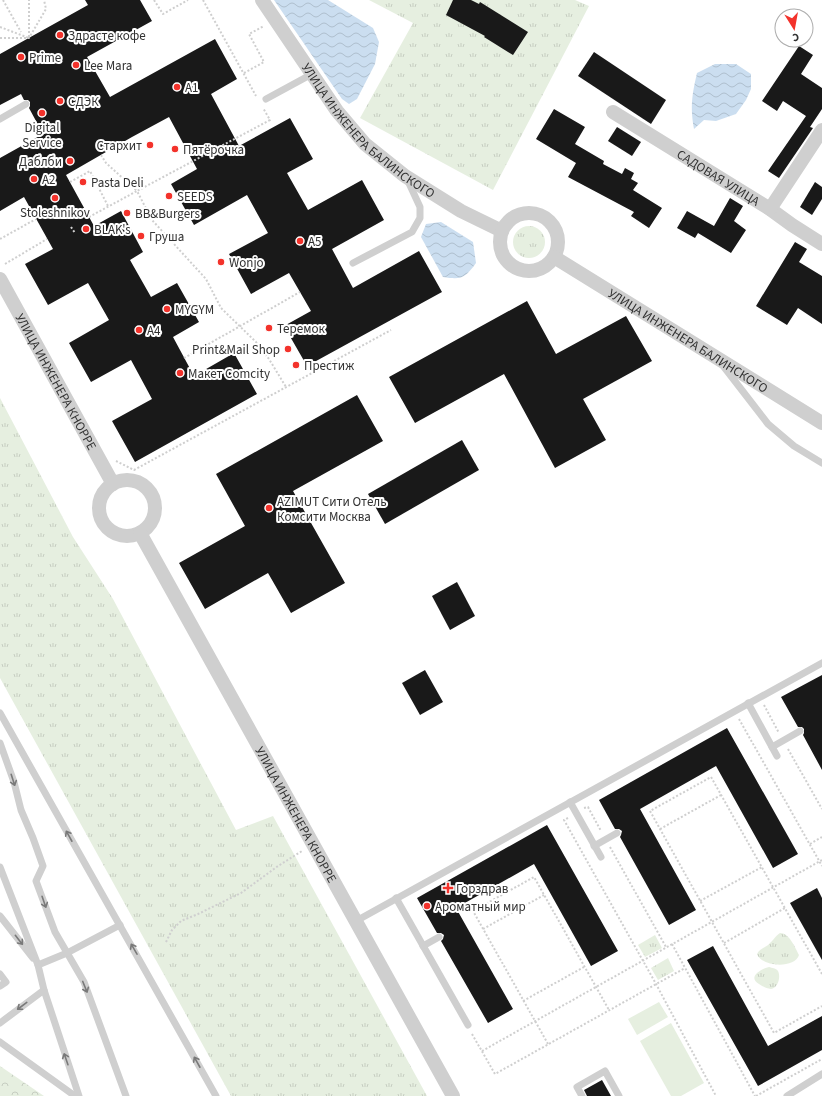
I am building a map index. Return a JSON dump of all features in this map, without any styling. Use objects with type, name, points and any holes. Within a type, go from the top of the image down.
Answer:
[{"type":"street","name":"УЛИЦА ИНЖЕНЕРА БАЛИНСКОГО","points":[[262,0],[336,111],[365,144],[405,176],[461,211],[502,231]]},
{"type":"street","name":"САДОВАЯ УЛИЦА","points":[[613,112],[770,209],[822,244]]},
{"type":"street","points":[[770,209],[822,130]]},
{"type":"street","points":[[535,213],[544,217],[552,224],[557,233],[558,248],[554,257],[547,265],[538,270],[523,271],[514,267],[506,260],[501,252],[500,242],[502,231],[507,223],[520,214],[535,213]]},
{"type":"street","name":"УЛИЦА ИНЖЕНЕРА БАЛИНСКОГО","points":[[554,257],[822,423]]},
{"type":"street","name":"УЛИЦА ИНЖЕНЕРА КНОРРЕ","points":[[0,279],[113,484]]},
{"type":"street","points":[[122,480],[132,480],[141,483],[149,489],[154,497],[156,507],[154,517],[150,525],[140,533],[125,536],[117,534],[109,529],[100,514],[100,505],[106,489],[122,480]]},
{"type":"street","name":"УЛИЦА ИНЖЕНЕРА КНОРРЕ","points":[[140,533],[453,1096]]},
{"type":"lane","points":[[262,99],[312,74]]},
{"type":"lane","points":[[0,119],[26,104]]},
{"type":"lane","points":[[353,263],[412,232],[420,218],[420,206],[414,191],[405,176]]},
{"type":"lane","points":[[716,358],[768,424],[794,446],[822,463]]},
{"type":"lane","points":[[356,921],[822,663]]},
{"type":"lane","points":[[748,703],[777,756]]},
{"type":"lane","points":[[0,713],[216,1096]]},
{"type":"lane","points":[[772,747],[800,731]]},
{"type":"lane","points":[[0,743],[14,782],[21,810],[43,866],[36,881],[55,932],[84,982],[126,1096]]},
{"type":"lane","points":[[570,802],[601,857]]},
{"type":"lane","points":[[594,846],[617,833]]},
{"type":"lane","points":[[0,867],[38,965],[44,990],[79,1096]]},
{"type":"lane","points":[[0,875],[9,890]]},
{"type":"lane","points":[[396,898],[468,1026]]},
{"type":"lane","points":[[0,916],[38,965]]},
{"type":"lane","points":[[38,965],[67,953],[120,925]]},
{"type":"lane","points":[[423,946],[439,937]]},
{"type":"lane","points":[[0,974],[6,982],[0,986]]},
{"type":"lane","points":[[0,1023],[44,990]]},
{"type":"lane","points":[[0,1042],[74,1096]]},
{"type":"lane","points":[[582,1096],[577,1087],[605,1071],[619,1096]]},
{"type":"lane","points":[[787,1096],[822,1074]]},
{"type":"path","points":[[3,0],[21,32]]},
{"type":"path","points":[[29,0],[29,38]]},
{"type":"path","points":[[29,38],[46,9],[44,0]]},
{"type":"path","points":[[154,0],[163,14],[188,0]]},
{"type":"path","points":[[203,0],[244,73],[262,99]]},
{"type":"path","points":[[0,27],[29,38]]},
{"type":"path","points":[[244,73],[264,62],[249,34]]},
{"type":"path","points":[[0,38],[29,38]]},
{"type":"path","points":[[89,217],[270,120],[262,107]]},
{"type":"path","points":[[101,155],[106,163],[137,191],[152,220],[206,279],[221,308],[256,342],[269,359],[286,387]]},
{"type":"path","points":[[70,182],[90,171],[108,206]]},
{"type":"path","points":[[0,239],[36,219]]},
{"type":"path","points":[[71,227],[75,233]]},
{"type":"path","points":[[5,264],[47,239]]},
{"type":"path","points":[[184,358],[300,292]]},
{"type":"path","points":[[113,459],[134,470],[391,330]]},
{"type":"path","points":[[759,697],[822,809]]},
{"type":"path","points":[[735,711],[821,861],[822,866]]},
{"type":"path","points":[[822,974],[712,777],[650,811],[774,1033],[822,1006]]},
{"type":"path","points":[[660,829],[722,795]]},
{"type":"path","points":[[666,948],[588,807],[564,820],[643,960],[716,1096]]},
{"type":"path","points":[[810,844],[822,837]]},
{"type":"path","points":[[166,942],[172,930],[181,921],[241,893],[278,866],[314,845]]},
{"type":"path","points":[[482,1051],[821,861]]},
{"type":"path","points":[[700,901],[762,867]]},
{"type":"path","points":[[548,1044],[473,911],[534,877],[609,1010]]},
{"type":"path","points":[[483,929],[544,895]]},
{"type":"path","points":[[724,943],[785,908]]},
{"type":"path","points":[[672,944],[756,1096],[822,1059]]},
{"type":"path","points":[[523,1001],[584,967]]},
{"type":"path","points":[[468,1026],[495,1074],[685,968]]},
{"type":"green space","points":[[369,0],[575,0],[589,6],[493,190],[360,118],[413,23]]},
{"type":"green space","points":[[526,226],[532,226],[542,233],[545,242],[544,248],[538,255],[532,258],[526,258],[516,251],[513,245],[513,239],[520,229]]},
{"type":"green space","points":[[0,398],[73,537],[113,599],[236,830],[273,816],[427,1096],[231,1096],[0,678]]},
{"type":"green space","points":[[780,933],[789,938],[799,955],[796,960],[791,963],[778,965],[765,962],[757,954]]},
{"type":"green space","points":[[655,935],[662,948],[645,957],[638,945]]},
{"type":"green space","points":[[668,958],[674,971],[658,980],[651,968]]},
{"type":"green space","points":[[769,967],[777,970],[779,973],[777,984],[771,989],[760,985],[754,979],[759,971]]},
{"type":"green space","points":[[659,1002],[668,1017],[637,1035],[628,1019]]},
{"type":"green space","points":[[671,1023],[704,1083],[681,1096],[671,1096],[640,1041]]},
{"type":"green space","points":[[0,1066],[44,1096],[0,1096]]},
{"type":"water","points":[[274,0],[328,0],[373,28],[379,42],[375,64],[357,99],[349,104],[342,99]]},
{"type":"water","points":[[715,64],[736,64],[751,74],[751,89],[746,100],[736,114],[716,121],[704,120],[694,129],[692,101],[697,73]]},
{"type":"water","points":[[441,222],[473,242],[476,263],[466,275],[462,277],[443,277],[421,237],[426,224]]},
{"type":"building","points":[[85,0],[140,0],[152,21],[87,57],[110,97],[215,39],[237,79],[211,94],[239,146],[290,118],[313,159],[287,173],[308,210],[362,180],[384,220],[332,249],[353,288],[419,251],[442,292],[307,366],[284,326],[311,311],[289,273],[251,294],[229,254],[268,233],[247,195],[194,225],[171,184],[197,169],[169,117],[132,137],[66,175],[94,226],[121,211],[143,252],[130,260],[151,297],[177,283],[199,322],[173,337],[194,376],[234,353],[257,394],[135,462],[112,421],[152,399],[131,360],[91,382],[69,343],[109,320],[88,283],[48,305],[25,264],[53,249],[24,197],[0,211],[0,158],[43,134],[29,108],[30,102],[28,100],[24,100],[21,94],[0,105],[0,54],[88,5]]},
{"type":"building","points":[[453,0],[471,0],[479,4],[480,2],[528,32],[513,55],[484,37],[485,36],[446,15]]},
{"type":"building","points":[[798,48],[802,48],[813,55],[801,74],[822,88],[822,109],[810,127],[813,128],[779,178],[768,171],[806,116],[783,101],[777,111],[762,101]]},
{"type":"building","points":[[594,52],[666,100],[651,124],[578,76]]},
{"type":"building","points":[[554,109],[585,127],[575,144],[604,161],[603,164],[622,174],[625,168],[634,173],[631,179],[638,183],[633,190],[662,208],[649,228],[631,216],[634,212],[568,177],[576,163],[536,139]]},
{"type":"building","points":[[617,127],[641,142],[632,156],[608,141]]},
{"type":"building","points":[[815,182],[822,187],[822,199],[812,215],[800,207]]},
{"type":"building","points":[[730,198],[743,206],[734,221],[746,230],[731,253],[698,233],[695,238],[677,228],[687,211],[714,226]]},
{"type":"building","points":[[795,242],[807,249],[799,262],[822,276],[822,324],[798,308],[787,325],[756,306]]},
{"type":"building","points":[[527,301],[556,354],[626,316],[652,361],[583,399],[606,440],[555,468],[504,374],[415,423],[389,377]]},
{"type":"building","name":"AZIMUT Сити Отель Комсити Москва","points":[[357,395],[383,441],[293,491],[345,583],[291,613],[268,573],[205,609],[179,563],[245,526],[216,474]]},
{"type":"building","name":"AZIMUT Сити Отель Комсити Москва","points":[[462,440],[479,470],[385,524],[368,494]]},
{"type":"building","points":[[457,582],[475,616],[450,630],[432,596]]},
{"type":"building","points":[[425,670],[443,702],[420,715],[402,683]]},
{"type":"building","points":[[822,675],[822,770],[803,735],[804,729],[802,727],[798,727],[781,697]]},
{"type":"building","points":[[727,728],[798,854],[773,868],[716,766],[640,809],[696,910],[669,925],[620,837],[622,831],[615,829],[599,800]]},
{"type":"building","points":[[547,825],[618,951],[591,966],[534,864],[456,908],[513,1009],[488,1023],[441,941],[444,935],[437,933],[417,898]]},
{"type":"building","points":[[817,888],[822,898],[822,960],[790,903]]},
{"type":"building","points":[[713,946],[768,1046],[822,1016],[822,1050],[758,1086],[687,960]]},
{"type":"building","points":[[602,1080],[611,1096],[587,1096],[584,1090]]},
{"type":"place","name":"Здрасте кофе","points":[[60,35]]},
{"type":"place","name":"Prime","points":[[21,57]]},
{"type":"place","name":"Lee Mara","points":[[76,65]]},
{"type":"place","name":"А1","points":[[177,87]]},
{"type":"place","name":"СДЭК","points":[[60,101]]},
{"type":"place","name":"Digital Service","points":[[42,113]]},
{"type":"place","name":"Стархит","points":[[150,145]]},
{"type":"place","name":"Пятёрочка","points":[[175,149]]},
{"type":"place","name":"Даблби","points":[[70,161]]},
{"type":"place","name":"А2","points":[[34,179]]},
{"type":"place","name":"Pasta Deli","points":[[83,182]]},
{"type":"place","name":"SEEDS","points":[[169,196]]},
{"type":"place","name":"Stoleshnikov","points":[[55,198]]},
{"type":"place","name":"BB&Burgers","points":[[127,213]]},
{"type":"place","name":"BLAK's","points":[[86,229]]},
{"type":"place","name":"Груша","points":[[141,236]]},
{"type":"place","name":"А5","points":[[300,241]]},
{"type":"place","name":"Wonjo","points":[[221,262]]},
{"type":"place","name":"MYGYM","points":[[167,309]]},
{"type":"place","name":"Теремок","points":[[269,328]]},
{"type":"place","name":"А4","points":[[139,330]]},
{"type":"place","name":"Print&Mail Shop","points":[[288,349]]},
{"type":"place","name":"Престиж","points":[[296,365]]},
{"type":"place","name":"Макет Comcity","points":[[180,373]]},
{"type":"place","name":"AZIMUT Сити Отель Комсити Москва","points":[[269,508]]},
{"type":"place","name":"Горздрав","points":[[448,888]]},
{"type":"place","name":"Ароматный мир","points":[[427,906]]}]
